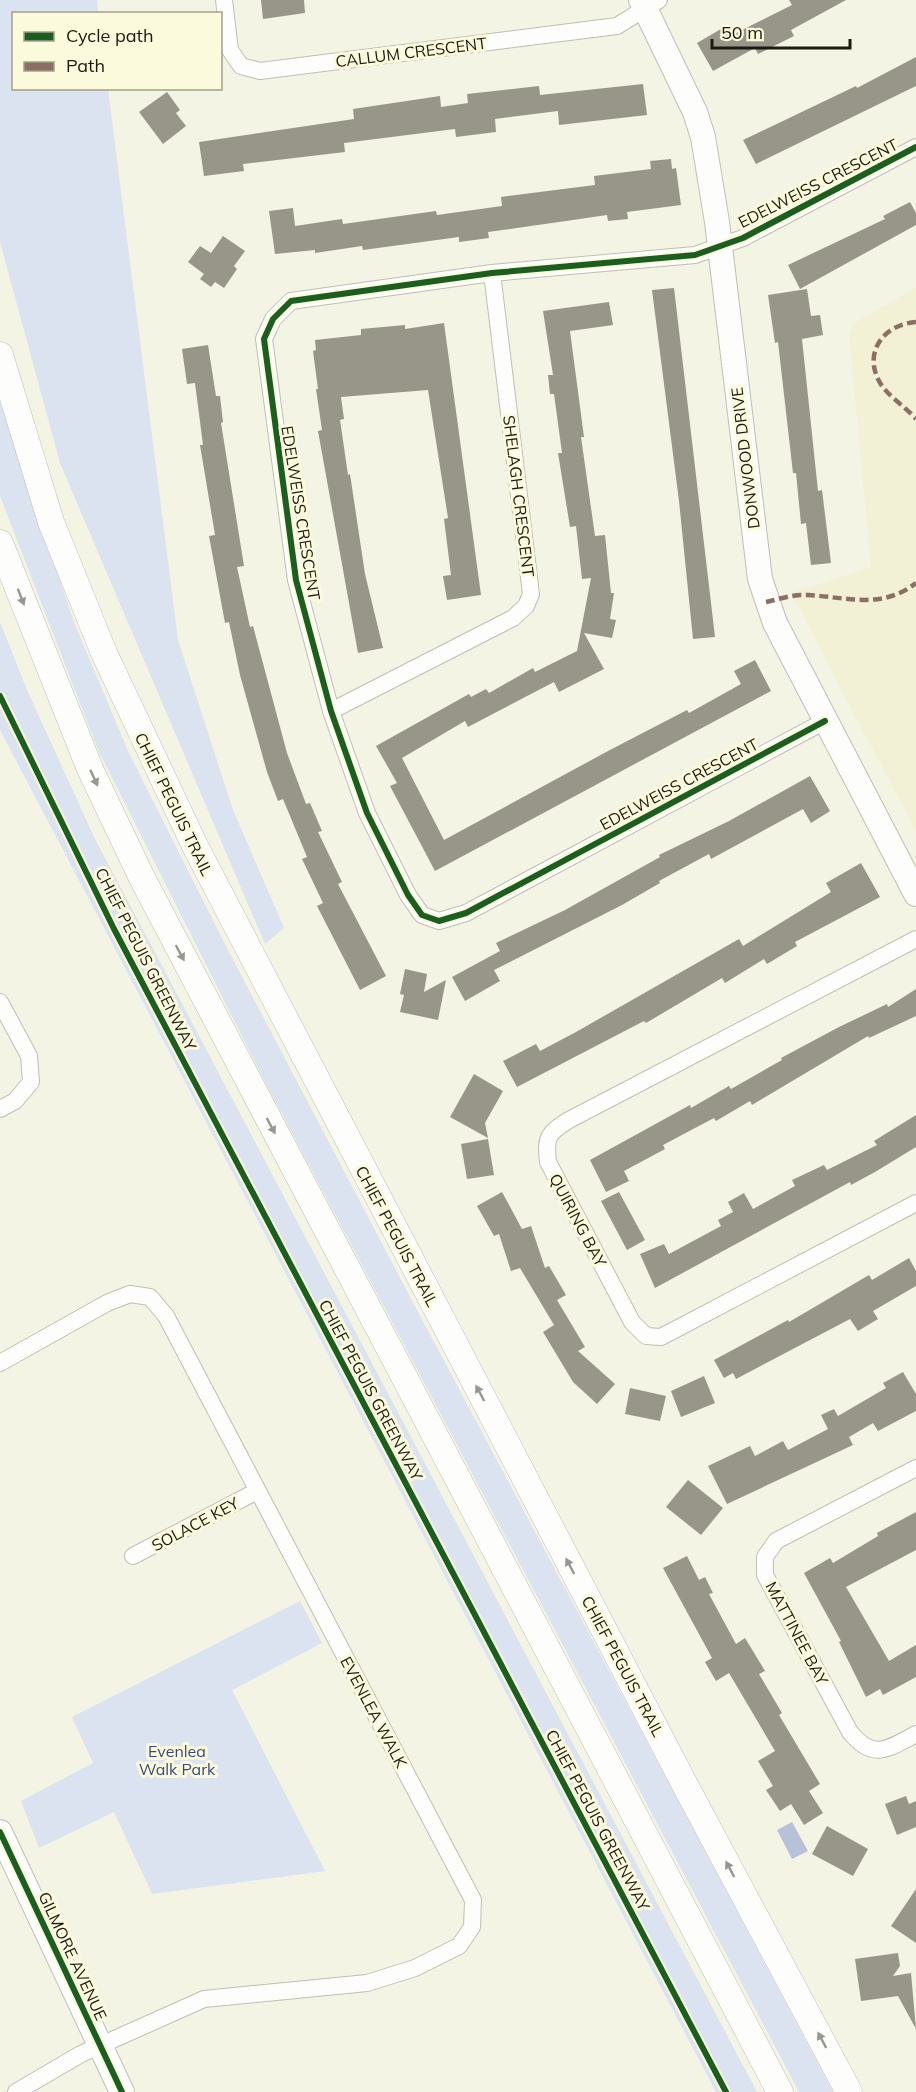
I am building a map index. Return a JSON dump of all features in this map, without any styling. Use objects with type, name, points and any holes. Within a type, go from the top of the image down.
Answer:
[{"type":"main road","name":"CHIEF PEGUIS TRAIL","points":[[0,354],[28,451],[69,566],[112,673],[200,856],[674,1764],[849,2092]]},
{"type":"main road","points":[[0,543],[90,769],[157,907],[780,2092]]},
{"type":"street","name":"CALLUM CRESCENT","points":[[224,0],[230,50],[241,66],[260,71],[617,26],[649,3]]},
{"type":"street","name":"DONWOOD DRIVE","points":[[649,3],[695,112],[703,137],[760,579],[775,624],[916,894]]},
{"type":"street","name":"EDELWEISS CRESCENT","points":[[825,721],[466,913],[439,921],[422,915],[408,895],[367,813],[331,711],[296,580],[264,339],[273,319],[291,301],[492,273],[695,255],[743,238],[916,147]]},
{"type":"street","name":"SHELAGH CRESCENT","points":[[331,711],[513,618],[526,606],[531,594],[492,273]]},
{"type":"street","name":"QUIRING BAY","points":[[916,939],[569,1120],[554,1129],[545,1142],[548,1162],[632,1322],[646,1336],[662,1337],[916,1203]]},
{"type":"street","points":[[0,1002],[29,1056],[30,1082],[15,1101],[0,1109]]},
{"type":"street","name":"EVENLEA WALK","points":[[0,1363],[108,1302],[130,1294],[150,1297],[166,1316],[473,1900],[471,1927],[459,1946],[415,1968],[368,1983],[204,2000],[81,2054],[16,2092]]},
{"type":"street","name":"MATTINEE BAY","points":[[916,1468],[776,1541],[765,1557],[765,1575],[850,1732],[862,1746],[875,1750],[893,1746],[916,1734]]},
{"type":"street","name":"SOLACE KEY","points":[[133,1556],[257,1491]]},
{"type":"street","name":"GILMORE AVENUE","points":[[1,1837],[122,2092]]},
{"type":"shaded area","points":[[916,287],[916,832],[791,593],[871,567],[849,336],[853,324]]},
{"type":"green space","points":[[0,0],[97,0],[98,12],[12,12],[12,90],[108,90],[178,640],[233,810],[284,928],[265,944],[60,463],[0,242]]},
{"type":"green space","points":[[0,403],[74,622],[128,751],[227,948],[408,1293],[833,2092],[799,2092],[261,1074],[98,750],[0,496]]},
{"type":"green space","points":[[0,622],[27,690],[95,839],[757,2092],[716,2092],[0,730]]},
{"type":"green space","name":"Evenlea Walk Park","points":[[300,1601],[322,1643],[232,1690],[325,1871],[152,1894],[114,1812],[39,1848],[21,1801],[93,1763],[72,1717]]},
{"type":"water","points":[[792,1822],[808,1851],[792,1859],[777,1830]]},
{"type":"building","points":[[261,0],[304,0],[305,13],[263,19]]},
{"type":"building","points":[[789,0],[846,0],[791,30],[794,36],[758,54],[755,48],[713,71],[697,43],[726,26],[732,35],[792,5]]},
{"type":"building","points":[[916,57],[916,86],[756,164],[743,140],[856,86],[857,88]]},
{"type":"building","points":[[643,84],[647,115],[559,125],[558,111],[495,119],[496,132],[456,137],[455,129],[344,143],[345,152],[243,164],[244,171],[204,176],[199,142],[354,119],[353,109],[440,96],[441,107],[468,103],[467,94],[539,86],[540,95]]},
{"type":"building","points":[[167,92],[180,110],[176,113],[186,126],[163,144],[139,112]]},
{"type":"building","points":[[671,159],[672,169],[676,168],[681,205],[627,212],[628,219],[608,221],[607,215],[488,232],[489,238],[459,242],[459,237],[363,250],[362,246],[315,253],[315,250],[275,254],[269,211],[293,208],[295,226],[342,219],[343,224],[436,211],[437,215],[502,206],[501,197],[595,185],[594,176],[651,169],[650,161]]},
{"type":"building","points":[[910,202],[916,213],[916,225],[800,289],[788,265],[885,219],[883,216]]},
{"type":"building","points":[[223,236],[245,251],[234,266],[237,269],[224,288],[215,282],[211,287],[200,279],[204,274],[188,262],[200,246],[211,253]]},
{"type":"building","points":[[674,288],[715,637],[693,639],[679,501],[652,290]]},
{"type":"building","points":[[807,289],[811,316],[820,315],[823,335],[802,339],[818,491],[822,490],[831,563],[811,565],[806,523],[801,524],[778,342],[775,343],[768,295]]},
{"type":"building","points":[[609,302],[613,325],[570,331],[584,437],[581,437],[595,536],[605,535],[611,593],[614,593],[610,619],[616,620],[612,638],[584,633],[604,669],[559,692],[554,682],[468,727],[465,721],[402,758],[444,840],[608,751],[687,710],[689,713],[741,684],[734,671],[755,660],[771,691],[435,871],[390,786],[397,783],[376,746],[469,694],[471,697],[486,689],[489,693],[533,668],[535,672],[577,651],[591,578],[582,579],[576,526],[570,527],[558,453],[562,453],[554,394],[550,394],[548,375],[553,375],[543,311]]},
{"type":"building","points":[[444,323],[481,595],[447,600],[443,576],[451,575],[444,519],[448,518],[428,390],[341,397],[344,419],[340,420],[348,475],[350,474],[365,574],[383,648],[358,653],[318,431],[322,430],[313,351],[316,350],[315,340],[361,335],[361,329],[405,325],[405,329]]},
{"type":"building","points":[[208,345],[216,396],[220,396],[223,422],[221,423],[244,566],[237,567],[250,627],[253,626],[287,753],[306,804],[310,803],[322,831],[318,832],[342,882],[338,884],[386,976],[360,990],[317,906],[323,903],[302,859],[307,857],[283,799],[278,801],[267,772],[240,675],[229,622],[225,623],[209,536],[215,535],[200,445],[203,445],[195,383],[187,384],[182,349]]},
{"type":"building","points":[[810,776],[830,811],[811,823],[803,809],[711,859],[709,854],[659,881],[660,883],[622,905],[494,970],[500,981],[465,1001],[452,977],[500,951],[496,943],[565,910],[660,857],[659,855],[729,821]]},
{"type":"building","points":[[861,863],[880,897],[795,942],[797,946],[767,964],[764,959],[725,983],[722,978],[646,1023],[644,1021],[517,1087],[503,1061],[536,1044],[540,1051],[739,939],[743,946],[831,892],[826,883]]},
{"type":"building","points":[[405,969],[427,974],[424,992],[446,980],[438,1020],[400,1012],[404,995],[400,994]]},
{"type":"building","points":[[916,989],[916,1016],[869,1038],[868,1036],[752,1105],[750,1101],[716,1121],[714,1118],[663,1145],[665,1149],[624,1171],[629,1181],[606,1192],[590,1160],[690,1105],[691,1108],[729,1086],[731,1089],[782,1060],[781,1058],[839,1027],[887,1004],[888,1007]]},
{"type":"building","points":[[474,1074],[503,1091],[485,1123],[488,1138],[450,1117]]},
{"type":"building","points":[[916,1115],[916,1147],[851,1185],[850,1182],[655,1288],[640,1254],[664,1244],[669,1254],[721,1226],[718,1220],[733,1212],[728,1202],[744,1193],[753,1209],[795,1186],[792,1180],[824,1165],[827,1170],[877,1145],[874,1141]]},
{"type":"building","points":[[488,1139],[494,1175],[467,1179],[461,1144]]},
{"type":"building","points":[[502,1192],[522,1229],[531,1226],[545,1268],[549,1266],[566,1295],[557,1300],[585,1347],[578,1351],[615,1384],[597,1404],[573,1382],[543,1332],[554,1325],[520,1268],[511,1271],[499,1234],[494,1236],[477,1206]]},
{"type":"building","points":[[619,1192],[645,1240],[627,1250],[601,1201]]},
{"type":"building","points":[[909,1258],[916,1271],[916,1286],[873,1311],[878,1319],[858,1331],[850,1319],[736,1379],[733,1373],[724,1378],[714,1360],[788,1320],[789,1322],[869,1275],[872,1280]]},
{"type":"building","points":[[903,1372],[916,1394],[916,1411],[878,1431],[873,1423],[849,1437],[853,1445],[727,1504],[708,1466],[750,1446],[755,1456],[783,1441],[788,1450],[828,1429],[821,1415],[834,1409],[838,1416],[886,1388],[883,1383]]},
{"type":"building","points":[[704,1376],[715,1403],[681,1417],[671,1391]]},
{"type":"building","points":[[630,1388],[666,1396],[660,1421],[625,1414]]},
{"type":"building","points":[[688,1480],[723,1508],[701,1535],[666,1507]]},
{"type":"building","points":[[916,1512],[916,1550],[846,1587],[889,1661],[916,1645],[916,1677],[883,1695],[880,1689],[866,1697],[839,1642],[841,1641],[804,1573],[830,1558],[833,1563],[878,1536],[877,1533]]},
{"type":"building","points":[[687,1556],[699,1580],[705,1577],[713,1593],[709,1594],[736,1644],[745,1638],[765,1671],[759,1674],[782,1713],[779,1715],[820,1784],[809,1791],[823,1813],[804,1825],[791,1804],[780,1811],[766,1790],[773,1786],[758,1761],[775,1751],[729,1673],[716,1681],[705,1662],[712,1658],[663,1568]]},
{"type":"building","points":[[906,1796],[909,1804],[916,1801],[916,1827],[897,1835],[885,1804]]},
{"type":"building","points":[[827,1826],[868,1849],[853,1876],[812,1854]]},
{"type":"building","points":[[916,1889],[916,1943],[891,1926]]},
{"type":"building","points":[[898,1953],[900,1966],[893,1976],[911,1973],[916,2029],[898,1996],[861,2001],[855,1959]]},
{"type":"marked path","points":[[916,322],[905,324],[886,334],[880,341],[874,359],[875,370],[882,386],[916,419]]},
{"type":"marked path","points":[[766,602],[803,595],[877,599],[890,597],[916,583]]},
{"type":"cycle path","points":[[825,721],[466,913],[439,921],[422,915],[408,895],[367,813],[331,711],[296,580],[264,339],[273,319],[291,301],[492,273],[695,255],[743,238],[916,147]]},
{"type":"cycle path","name":"CHIEF PEGUIS GREENWAY","points":[[0,696],[114,929],[726,2092]]},
{"type":"cycle path","points":[[0,1832],[122,2092]]}]
